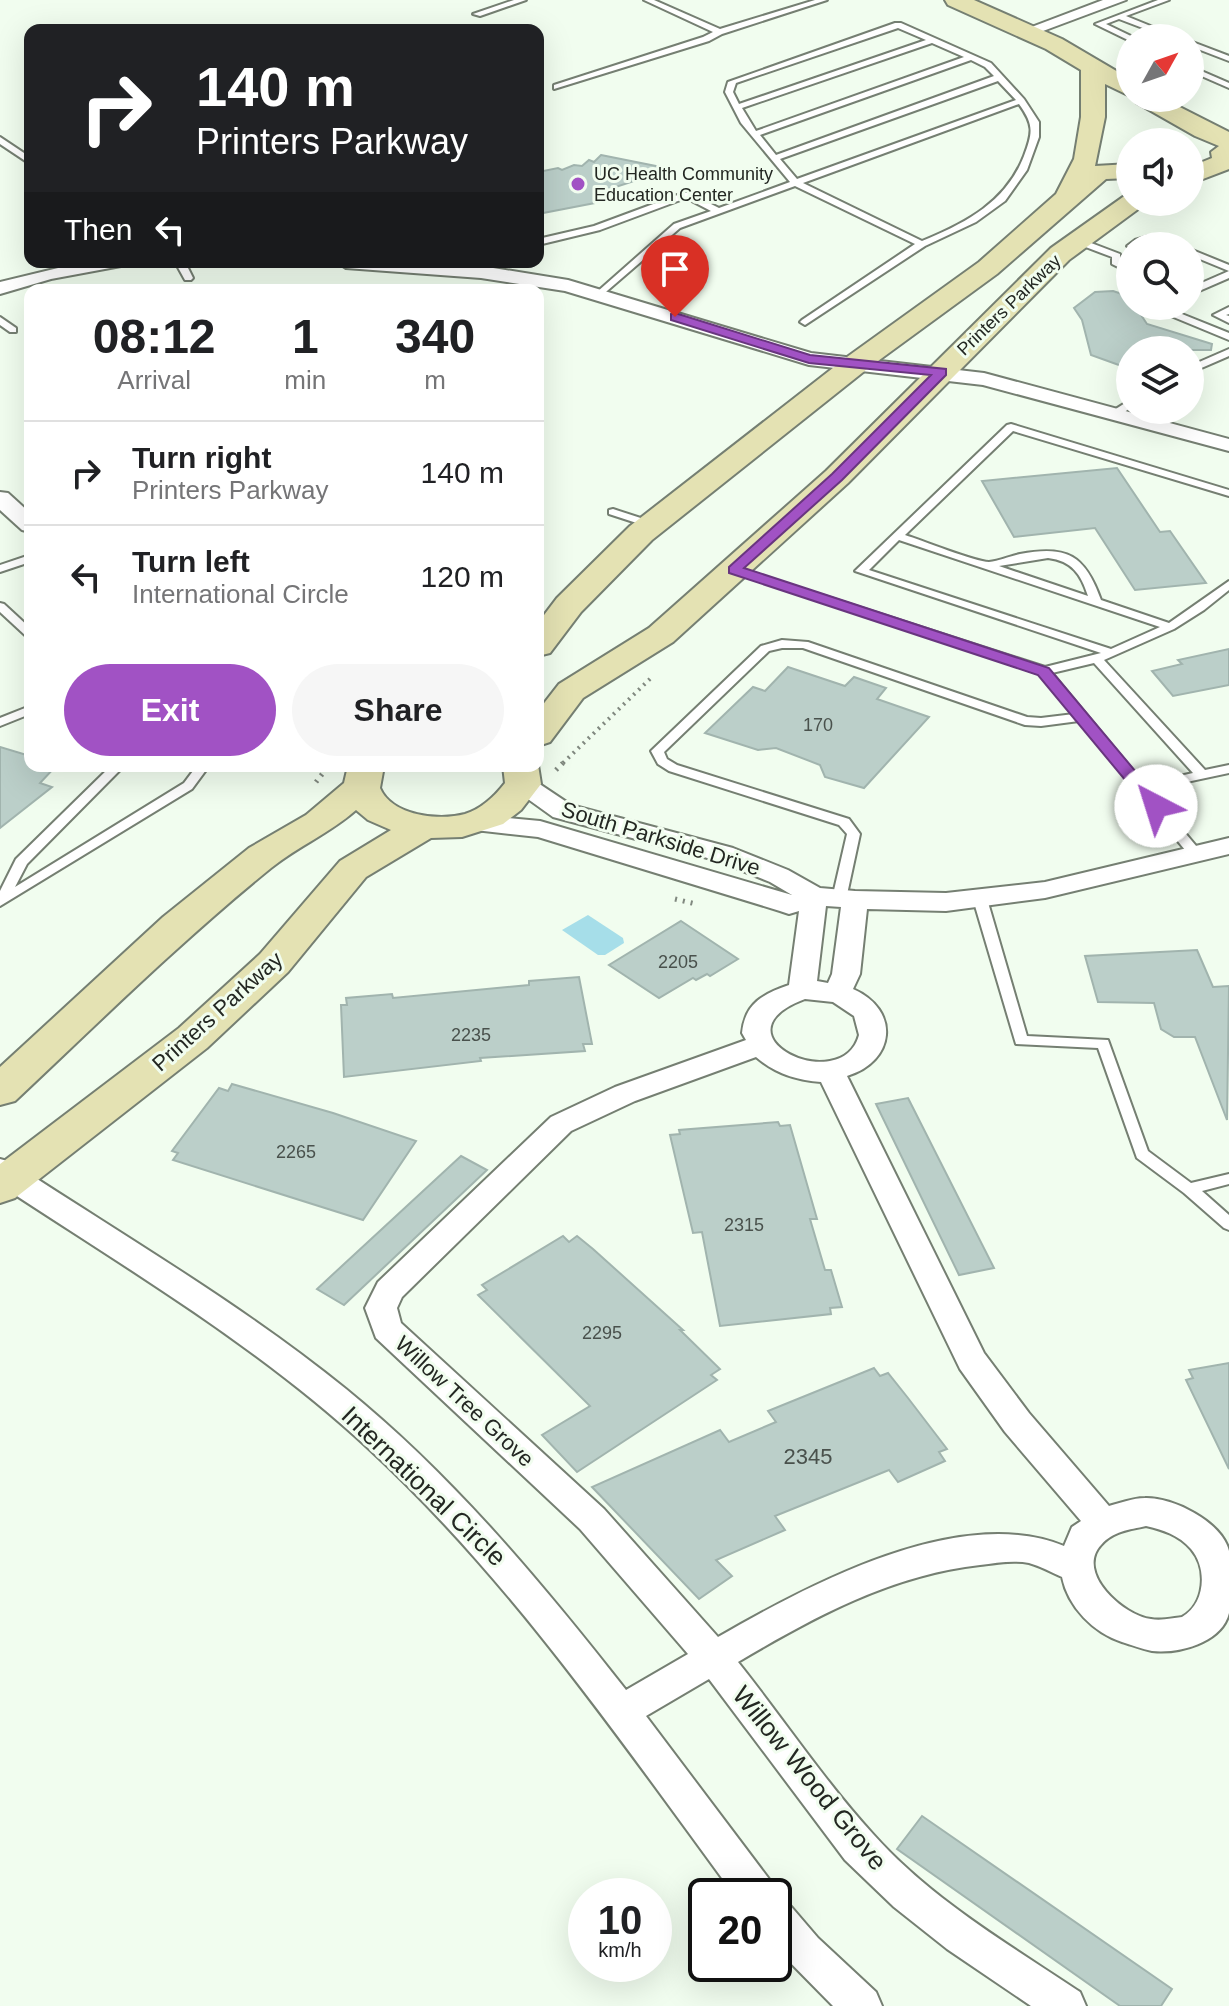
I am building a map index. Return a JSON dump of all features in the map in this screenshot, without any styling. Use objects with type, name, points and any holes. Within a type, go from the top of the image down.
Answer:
[{"type":"main road","points":[[969,2],[1029,31],[1116,80]]},
{"type":"main road","name":"Printers Parkway","points":[[1067,198],[1086,159],[1093,117],[1093,66]]},
{"type":"main road","points":[[1170,112],[1227,147]]},
{"type":"main road","points":[[1204,151],[1227,147]]},
{"type":"main road","points":[[1204,170],[1225,162],[1227,147]]},
{"type":"main road","name":"Printers Parkway","points":[[544,638],[569,605],[652,525],[857,363],[988,268],[1100,172],[1116,171]]},
{"type":"main road","name":"Printers Parkway","points":[[544,727],[571,691],[661,635],[734,570],[837,477],[1027,285],[1116,214]]},
{"type":"main road","name":"South Parkside Drive","points":[[364,777],[371,806],[400,821],[435,829],[475,823],[507,806],[522,775]]},
{"type":"main road","points":[[0,1091],[177,926],[262,856],[319,823],[364,777]]},
{"type":"main road","name":"Printers Parkway","points":[[4,1178],[193,1038],[274,963],[353,869],[425,826]]},
{"type":"street","points":[[1029,31],[1118,8]]},
{"type":"street","points":[[0,288],[81,268]]},
{"type":"street","points":[[472,268],[600,294],[809,359],[941,372],[1116,408]]},
{"type":"street","points":[[809,359],[824,390]]},
{"type":"street","points":[[1167,424],[1229,445]]},
{"type":"street","points":[[0,498],[24,520]]},
{"type":"street","name":"South Parkside Drive","points":[[522,775],[562,811],[724,854],[836,899]]},
{"type":"street","name":"South Parkside Drive","points":[[475,823],[540,829],[789,905],[836,899],[946,902],[980,899],[1073,884],[1229,846]]},
{"type":"street","points":[[802,990],[836,899]]},
{"type":"street","points":[[836,899],[846,974],[837,994]]},
{"type":"street","points":[[802,990],[837,994],[855,1002],[867,1013],[874,1026],[874,1042],[868,1052],[850,1065],[830,1071],[792,1068],[778,1062],[759,1046],[753,1031],[755,1018],[767,1003],[802,990]]},
{"type":"street","name":"Willow Tree Grove","points":[[715,1659],[592,1519],[387,1329],[381,1308],[389,1290],[561,1124],[625,1094],[759,1046]]},
{"type":"street","points":[[830,1071],[971,1360],[997,1401],[1064,1473],[1101,1521]]},
{"type":"street","name":"International Circle","points":[[4,1178],[248,1329],[379,1437],[446,1501],[515,1576],[623,1711],[745,1878]]},
{"type":"street","points":[[1146,1512],[1170,1517],[1193,1528],[1226,1563],[1223,1602],[1212,1618],[1196,1630],[1175,1636],[1152,1636],[1129,1630],[1099,1612],[1080,1585],[1075,1567],[1077,1548],[1087,1533],[1101,1521],[1121,1513],[1146,1512]]},
{"type":"street","points":[[623,1711],[866,1578],[923,1557],[966,1550],[1029,1548],[1075,1567]]},
{"type":"street","name":"Willow Wood Grove","points":[[715,1659],[859,1847],[908,1894],[961,1936],[1066,2006]]},
{"type":"street","points":[[792,1938],[862,2006]]},
{"type":"lane","points":[[477,14],[522,0]]},
{"type":"lane","points":[[648,0],[719,32]]},
{"type":"lane","points":[[557,87],[823,0]]},
{"type":"lane","points":[[1116,32],[1099,24],[1118,8],[1165,0]]},
{"type":"lane","points":[[1118,8],[1149,24]]},
{"type":"lane","points":[[805,322],[922,244],[986,214],[1014,188],[1025,168],[1035,135],[1035,122],[1021,101],[988,65],[898,25],[732,82],[729,92],[737,107],[795,183],[922,244]]},
{"type":"lane","points":[[737,107],[934,40]]},
{"type":"lane","points":[[1204,49],[1229,59]]},
{"type":"lane","points":[[755,134],[973,57]]},
{"type":"lane","points":[[1204,74],[1229,86]]},
{"type":"lane","points":[[775,158],[1000,77]]},
{"type":"lane","points":[[600,294],[677,226],[1021,101]]},
{"type":"lane","points":[[0,140],[24,157]]},
{"type":"lane","points":[[544,241],[597,228],[686,195],[719,211]]},
{"type":"lane","points":[[1078,241],[1116,256]]},
{"type":"lane","points":[[1204,258],[1229,268]]},
{"type":"lane","points":[[183,268],[188,278]]},
{"type":"lane","points":[[1204,286],[1229,274]]},
{"type":"lane","points":[[1229,310],[1218,315],[1229,320]]},
{"type":"lane","points":[[0,320],[13,330]]},
{"type":"lane","points":[[1188,320],[1229,337]]},
{"type":"lane","points":[[1204,364],[1229,352]]},
{"type":"lane","points":[[1113,653],[861,571],[1011,427],[1229,493]]},
{"type":"lane","points":[[613,512],[652,525]]},
{"type":"lane","points":[[897,536],[1170,627]]},
{"type":"lane","points":[[986,566],[1033,556],[1066,558],[1085,574],[1096,602]]},
{"type":"lane","points":[[0,569],[24,560]]},
{"type":"lane","points":[[734,570],[1044,671],[1097,659],[1170,627],[1229,584]]},
{"type":"lane","points":[[0,606],[24,628]]},
{"type":"lane","points":[[836,899],[854,834],[844,822],[673,768],[662,761],[657,751],[765,648],[804,644],[1025,721],[1082,717]]},
{"type":"lane","points":[[1097,659],[1202,775]]},
{"type":"lane","points":[[1044,671],[1195,853]]},
{"type":"lane","points":[[0,722],[24,712]]},
{"type":"lane","points":[[1141,788],[1229,769]]},
{"type":"lane","points":[[1,901],[21,862],[112,772]]},
{"type":"lane","points":[[1,901],[188,786],[198,772]]},
{"type":"lane","points":[[980,899],[1021,1041],[1103,1043],[1142,1154],[1229,1224]]},
{"type":"lane","points":[[1189,1189],[1229,1179]]},
{"type":"path","points":[[662,893],[690,905],[705,904]]},
{"type":"water","points":[[588,915],[623,938],[624,943],[605,955],[598,955],[562,930]]},
{"type":"building","name":"UC Health Community Education Center","points":[[601,155],[671,169],[594,194],[600,202],[544,213],[544,171],[582,166],[589,160],[594,162]]},
{"type":"building","points":[[1095,292],[1116,292],[1116,320],[1144,320],[1147,324],[1186,336],[1116,336],[1116,364],[1091,355],[1082,320],[1074,308]]},
{"type":"building","points":[[1204,342],[1212,344],[1211,350],[1204,350]]},
{"type":"building","points":[[1117,468],[1160,532],[1170,531],[1206,583],[1135,590],[1095,528],[1014,537],[982,481]]},
{"type":"building","points":[[1229,649],[1229,685],[1173,696],[1152,671],[1182,664],[1178,660]]},
{"type":"building","points":[[788,667],[845,686],[854,677],[886,688],[877,699],[929,717],[864,788],[825,777],[820,765],[776,748],[758,750],[705,733],[753,687],[765,691]]},
{"type":"building","points":[[0,747],[24,754],[24,772],[50,772],[40,783],[52,787],[0,828]]},
{"type":"building","points":[[681,921],[738,959],[710,976],[693,978],[659,998],[609,965]]},
{"type":"building","points":[[1197,950],[1213,987],[1229,986],[1227,1120],[1195,1037],[1174,1037],[1161,1029],[1154,1003],[1098,1002],[1085,956]]},
{"type":"building","points":[[579,977],[592,1044],[583,1044],[585,1051],[480,1058],[481,1061],[344,1077],[341,1005],[347,1005],[346,998],[392,994],[393,998]]},
{"type":"building","points":[[232,1084],[416,1141],[363,1220],[173,1160],[178,1153],[172,1151],[219,1088],[228,1091]]},
{"type":"building","points":[[908,1098],[994,1268],[959,1275],[876,1104]]},
{"type":"building","points":[[778,1122],[780,1126],[790,1125],[817,1219],[810,1219],[825,1270],[831,1270],[842,1307],[830,1308],[831,1314],[720,1326],[702,1232],[693,1233],[670,1135],[680,1134],[679,1130]]},
{"type":"building","points":[[461,1156],[487,1170],[344,1305],[317,1289]]},
{"type":"building","points":[[563,1236],[569,1242],[577,1236],[593,1249],[683,1330],[680,1330],[720,1369],[711,1375],[717,1380],[577,1472],[542,1435],[590,1406],[478,1295],[487,1290],[482,1285]]},
{"type":"building","points":[[1229,1363],[1229,1469],[1186,1380],[1193,1378],[1189,1370]]},
{"type":"building","points":[[874,1368],[880,1376],[888,1373],[947,1449],[939,1452],[945,1461],[898,1482],[889,1470],[775,1516],[785,1530],[716,1560],[732,1576],[699,1599],[592,1487],[720,1430],[729,1442],[776,1422],[768,1411]]},
{"type":"building","points":[[922,1816],[1172,1989],[1161,2006],[1120,2006],[897,1849]]},
{"type":"place","name":"UC Health Community Education Center","points":[[578,184]]},
{"type":"route","points":[[675,317],[809,359],[941,372],[837,477],[734,570],[1044,671],[1156,806]]}]
